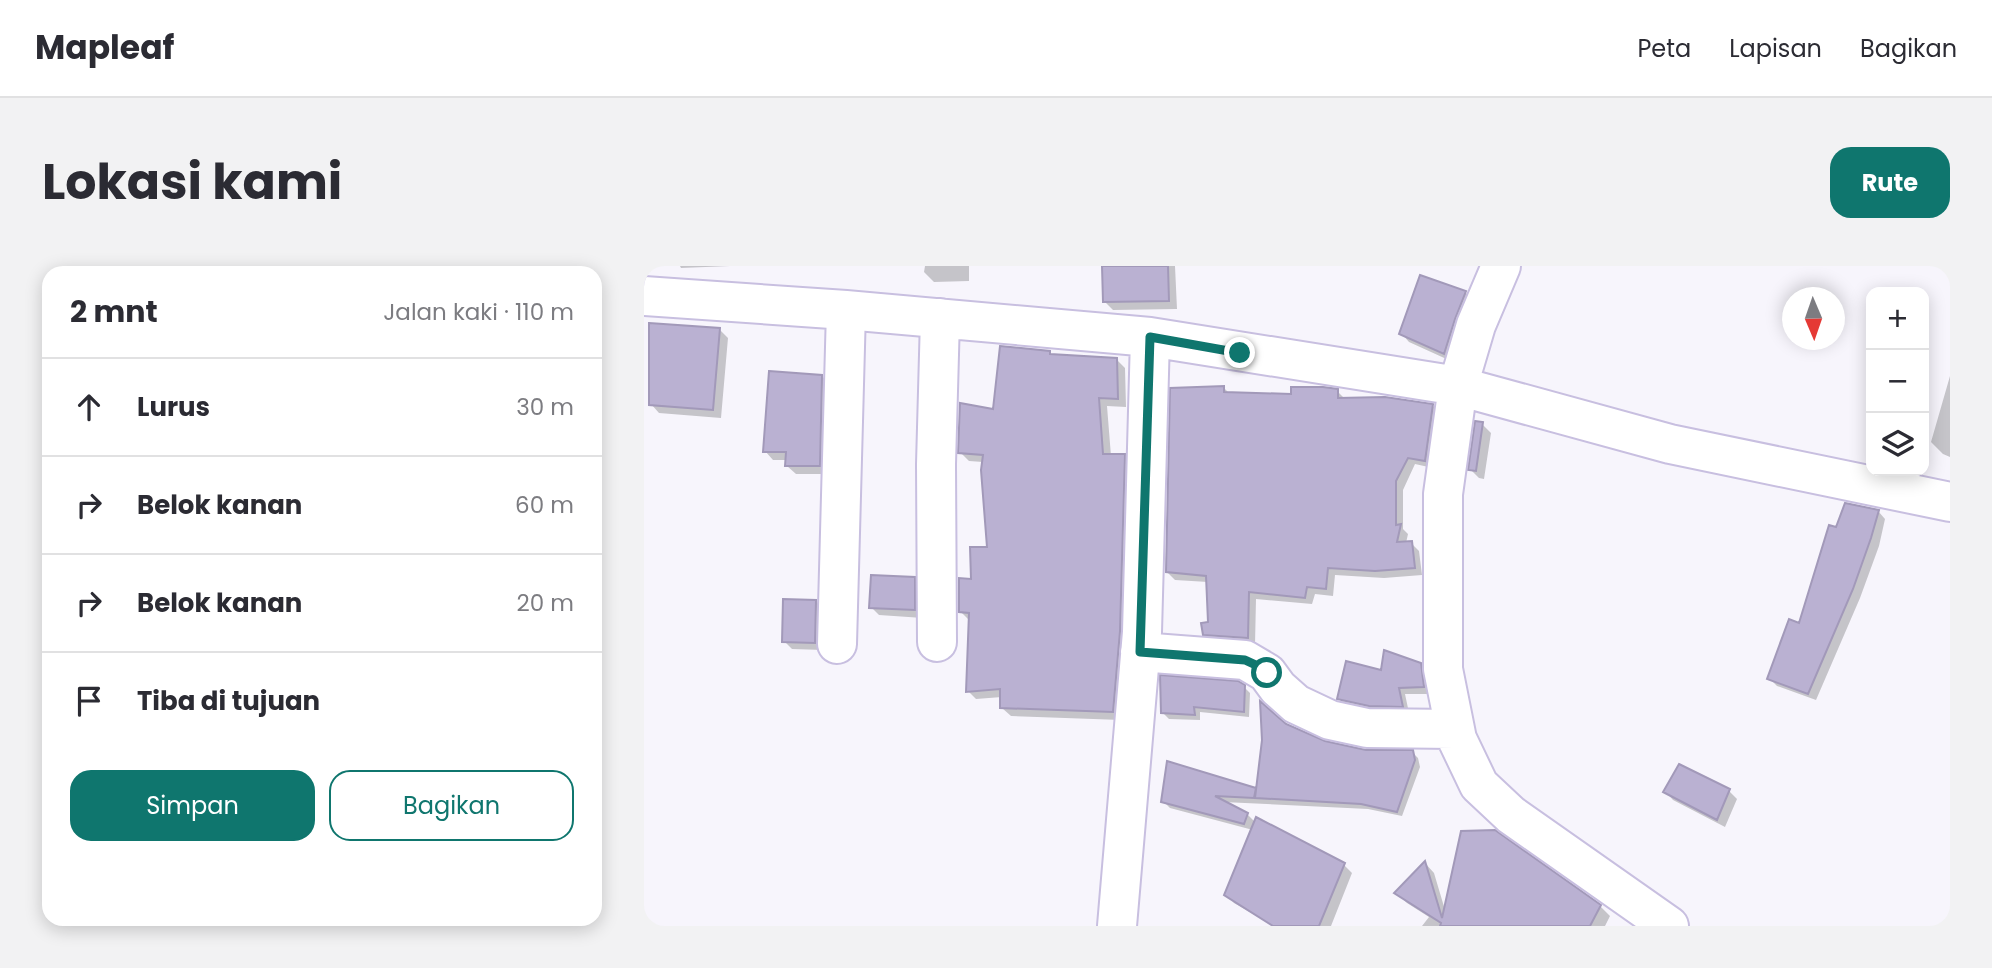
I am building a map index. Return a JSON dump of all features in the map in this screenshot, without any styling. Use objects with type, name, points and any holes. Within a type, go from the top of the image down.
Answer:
[{"type":"street","points":[[1501,266],[1476,325],[1458,386],[1443,494],[1443,669],[1454,729],[1479,785],[1511,815],[1669,926]]},
{"type":"street","points":[[648,286],[846,310],[1150,337],[1458,386],[1670,444],[1950,502]]},
{"type":"street","points":[[837,644],[846,310]]},
{"type":"street","points":[[937,642],[936,464],[940,318]]},
{"type":"street","points":[[1117,926],[1140,652],[1150,337]]},
{"type":"street","points":[[1140,652],[1245,660],[1267,673],[1278,688],[1296,704],[1330,720],[1367,728],[1454,729]]},
{"type":"building","points":[[1102,266],[1168,266],[1169,301],[1103,302]]},
{"type":"building","points":[[1420,275],[1466,291],[1444,354],[1399,334]]},
{"type":"building","points":[[649,323],[720,328],[713,410],[649,405]]},
{"type":"building","points":[[1000,346],[1050,351],[1050,354],[1117,358],[1118,399],[1099,398],[1103,454],[1125,454],[1120,631],[1113,712],[1000,708],[1000,689],[966,692],[969,613],[959,612],[959,578],[971,579],[970,547],[987,547],[981,470],[983,455],[958,453],[960,403],[993,409]]},
{"type":"building","points":[[769,371],[822,375],[820,466],[785,466],[786,452],[763,452]]},
{"type":"building","points":[[1224,386],[1224,392],[1291,394],[1291,387],[1323,387],[1338,389],[1338,398],[1385,397],[1433,404],[1425,461],[1408,458],[1396,481],[1396,525],[1401,524],[1397,542],[1412,541],[1415,568],[1375,571],[1328,568],[1326,589],[1307,587],[1305,598],[1249,592],[1248,638],[1203,635],[1201,623],[1208,622],[1206,576],[1166,572],[1170,388]]},
{"type":"building","points":[[1475,421],[1483,422],[1476,471],[1468,470]]},
{"type":"building","points":[[1845,503],[1879,510],[1853,589],[1808,694],[1767,679],[1789,619],[1799,623],[1829,525],[1836,527]]},
{"type":"building","points":[[871,575],[915,577],[915,610],[869,608]]},
{"type":"building","points":[[783,599],[816,600],[815,643],[782,642]]},
{"type":"building","points":[[1384,650],[1421,663],[1424,687],[1399,688],[1403,707],[1369,706],[1337,699],[1346,661],[1381,670]]},
{"type":"building","points":[[1160,675],[1238,681],[1245,685],[1244,712],[1194,707],[1195,715],[1161,713]]},
{"type":"building","points":[[1260,701],[1286,724],[1325,741],[1366,750],[1413,750],[1415,760],[1397,812],[1361,804],[1255,798],[1262,740]]},
{"type":"building","points":[[1167,761],[1256,788],[1254,798],[1215,796],[1248,813],[1244,824],[1161,802]]},
{"type":"building","points":[[1679,764],[1730,789],[1717,820],[1663,792]]},
{"type":"building","points":[[1256,817],[1345,863],[1319,926],[1273,926],[1224,895]]},
{"type":"building","points":[[1495,830],[1601,905],[1590,926],[1440,926],[1441,923],[1394,893],[1425,861],[1442,918],[1461,831]]},
{"type":"route","points":[[1240,353],[1150,337],[1140,652],[1245,660],[1267,673]]}]
